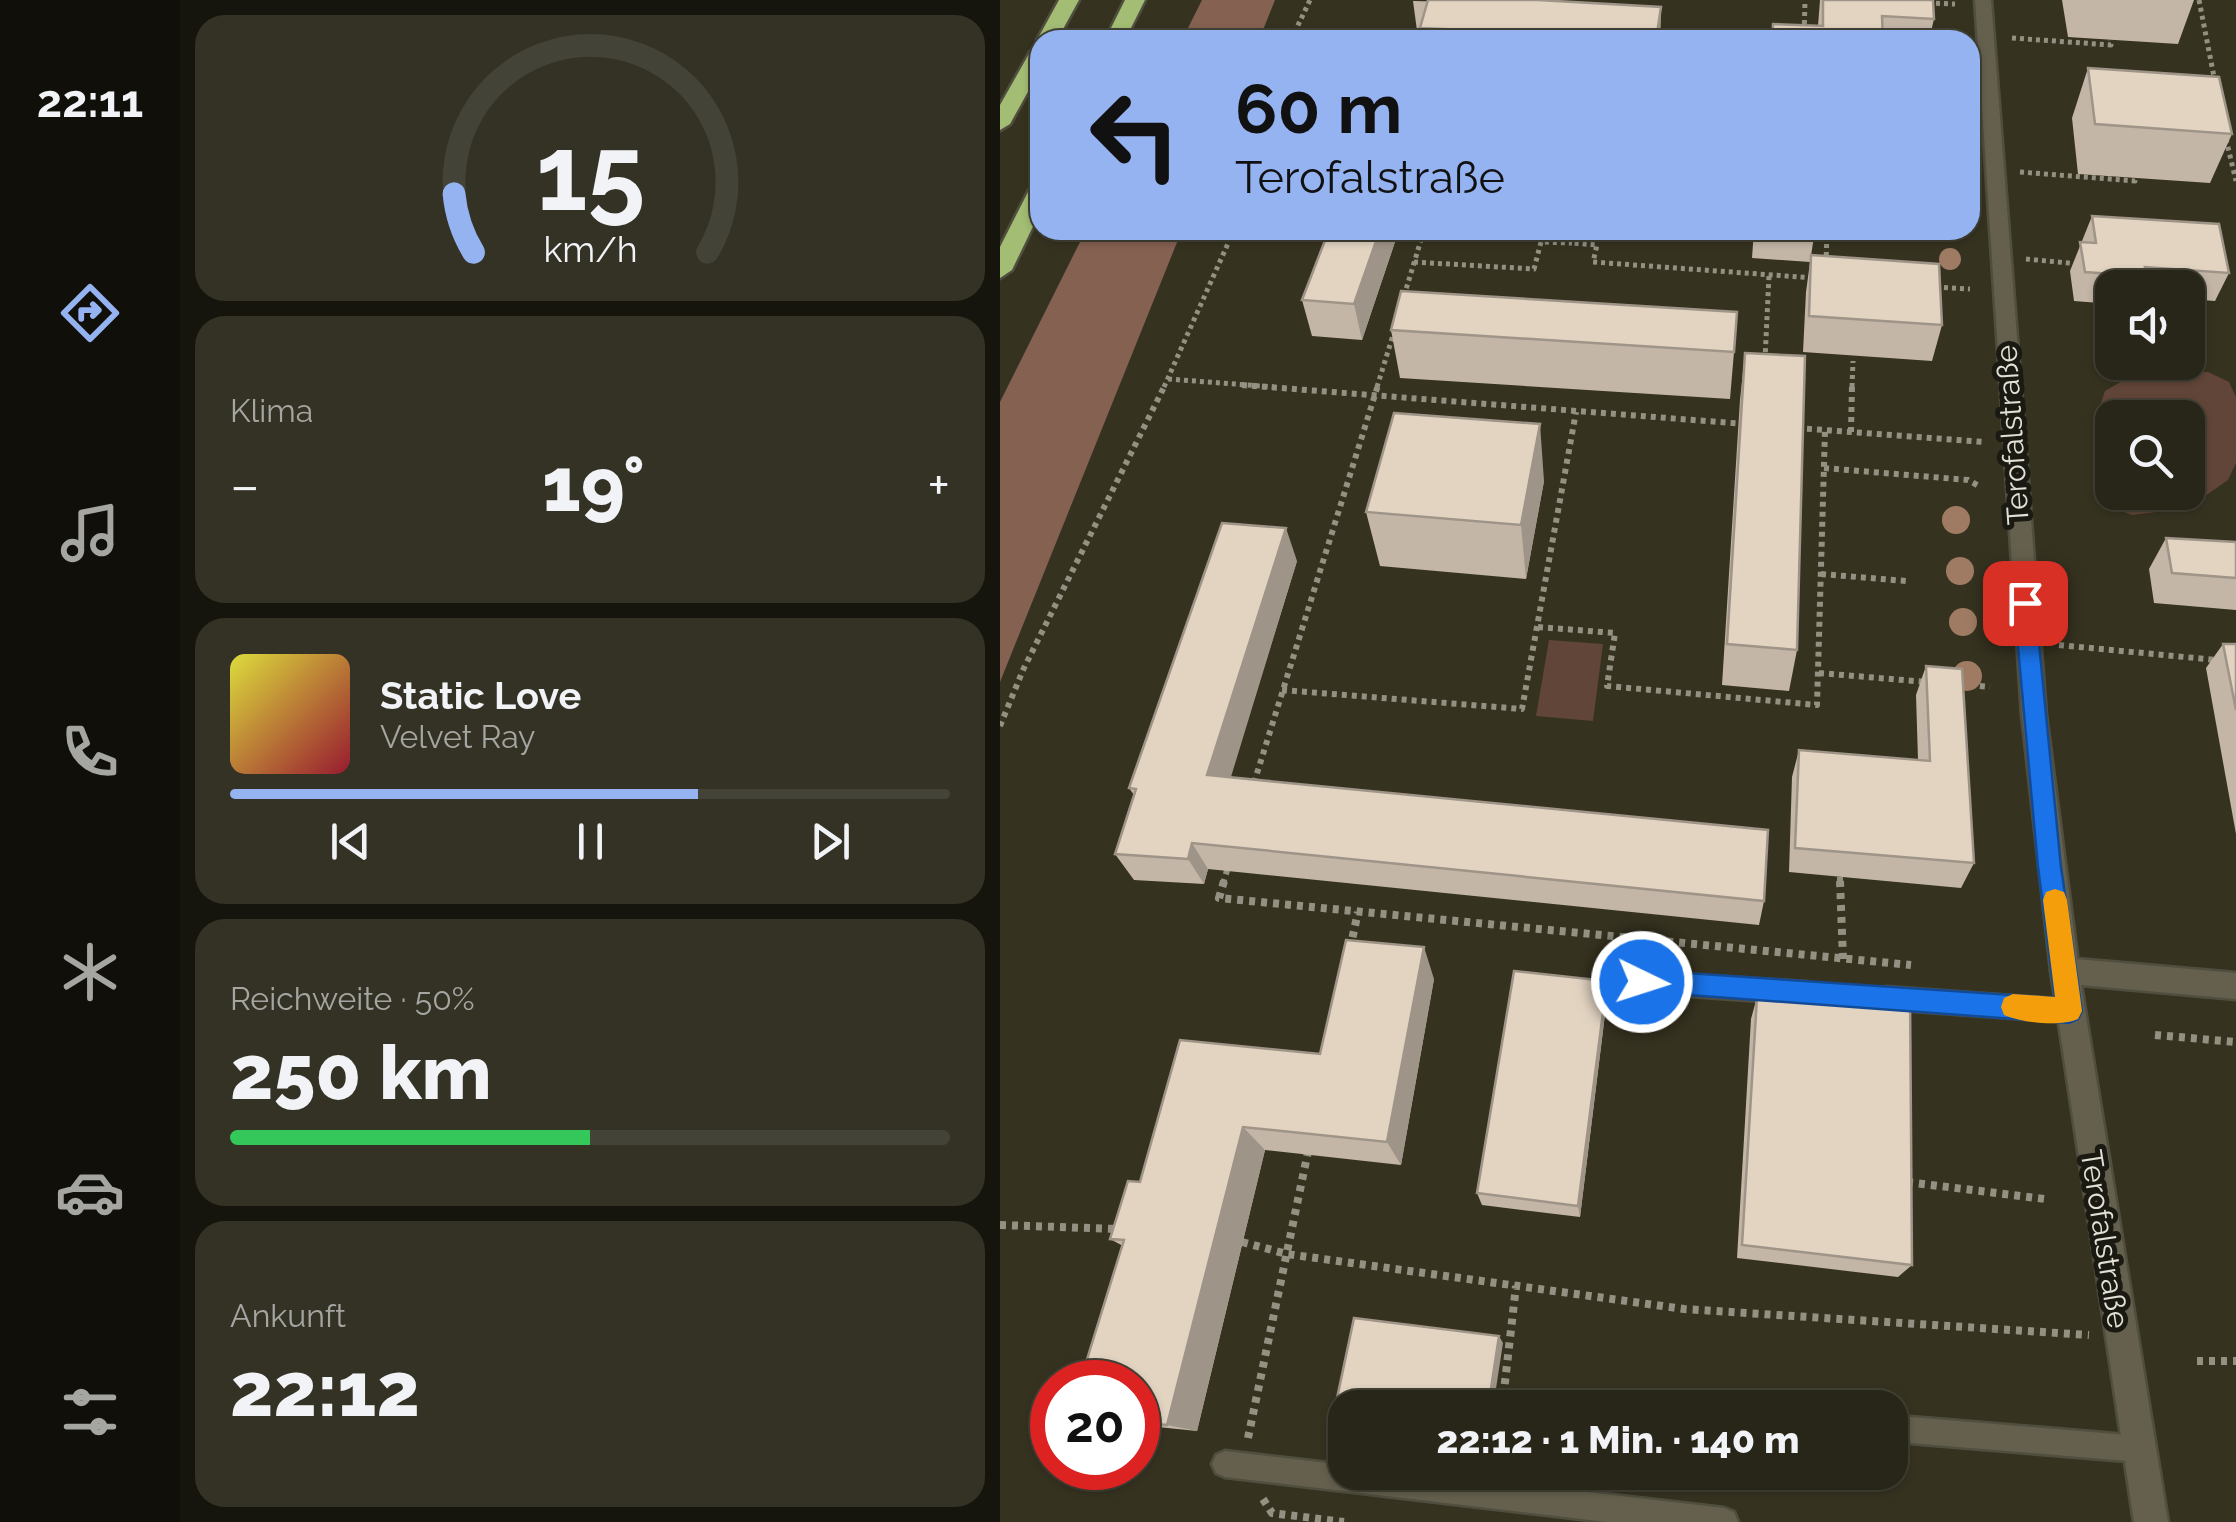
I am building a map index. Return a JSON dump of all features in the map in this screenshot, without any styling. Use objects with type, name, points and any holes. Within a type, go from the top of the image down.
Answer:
[{"type":"highway","points":[[1052,30],[1069,0]]},
{"type":"highway","points":[[1120,30],[1135,0]]},
{"type":"highway","points":[[1000,124],[1030,70]]},
{"type":"highway","points":[[1000,270],[1030,210]]},
{"type":"street","name":"Terofalstraße","points":[[1983,0],[2012,444],[2050,867],[2069,1011],[2151,1522]]},
{"type":"street","points":[[2064,971],[2236,986]]},
{"type":"lane","points":[[1605,980],[1822,994]]},
{"type":"lane","points":[[1862,996],[2069,1011]]},
{"type":"lane","points":[[1908,1429],[2139,1449]]},
{"type":"lane","points":[[1234,1465],[1724,1522]]},
{"type":"path","points":[[1296,30],[1310,0]]},
{"type":"path","points":[[1804,30],[1806,0]]},
{"type":"path","points":[[2198,0],[2216,90]]},
{"type":"path","points":[[1912,2],[1956,4]]},
{"type":"path","points":[[1986,36],[2110,45],[2110,40]]},
{"type":"path","points":[[2224,126],[2236,181]]},
{"type":"path","points":[[1994,171],[2135,178]]},
{"type":"path","points":[[1000,726],[1023,670],[1168,379],[1230,240]]},
{"type":"path","points":[[1400,312],[1421,240]]},
{"type":"path","points":[[1414,262],[1534,270],[1541,242],[1572,243],[1597,245],[1594,262],[1826,279],[1826,240]]},
{"type":"path","points":[[2000,257],[2084,264]]},
{"type":"path","points":[[1764,369],[1770,275]]},
{"type":"path","points":[[1921,286],[1970,289]]},
{"type":"path","points":[[1254,784],[1394,329]]},
{"type":"path","points":[[1851,432],[1853,360]]},
{"type":"path","points":[[1168,379],[1762,426]]},
{"type":"path","points":[[1282,690],[1522,709],[1576,412]]},
{"type":"path","points":[[1793,428],[2012,444]]},
{"type":"path","points":[[1538,627],[1615,633],[1607,686],[1817,704],[1824,430]]},
{"type":"path","points":[[1824,468],[1968,480],[1979,486]]},
{"type":"path","points":[[1821,574],[1906,580]]},
{"type":"path","points":[[2028,642],[2225,661]]},
{"type":"path","points":[[1819,673],[1933,682]]},
{"type":"path","points":[[1952,684],[1990,687]]},
{"type":"path","points":[[1230,860],[1219,898],[1920,966]]},
{"type":"path","points":[[1840,877],[1844,959]]},
{"type":"path","points":[[1346,969],[1358,912]]},
{"type":"path","points":[[2155,1035],[2236,1042]]},
{"type":"path","points":[[1311,1140],[1234,1465],[1272,1512],[1344,1522]]},
{"type":"path","points":[[1906,1182],[2044,1199]]},
{"type":"path","points":[[1000,1225],[1130,1230]]},
{"type":"path","points":[[1242,1242],[1287,1254],[1684,1310],[2062,1335],[2120,1335]]},
{"type":"path","points":[[1504,1390],[1516,1286]]},
{"type":"path","points":[[2197,1360],[2236,1361]]},
{"type":"shaded area","points":[[1202,0],[1275,0],[1263,30],[1187,30]]},
{"type":"shaded area","points":[[1081,240],[1178,240],[1000,682],[1000,402]]},
{"type":"shaded area","points":[[2205,372],[2229,382],[2236,397],[2236,463],[2228,480],[2205,496],[2205,400],[2103,400],[2105,391],[2124,380],[2205,380]]},
{"type":"shaded area","points":[[2120,510],[2172,510],[2132,515]]},
{"type":"shaded area","points":[[1549,640],[1603,644],[1593,721],[1536,716]]},
{"type":"building","points":[[1428,0],[1538,0],[1661,7],[1658,30],[1420,28]]},
{"type":"building","points":[[1823,0],[1933,0],[1934,19],[1882,16],[1883,30],[1773,30],[1773,24],[1823,26]]},
{"type":"building","points":[[2088,68],[2219,77],[2232,134],[2095,124]]},
{"type":"building","points":[[2092,216],[2219,224],[2229,273],[2145,267],[2146,270],[2085,272],[2080,242],[2096,243]]},
{"type":"building","points":[[1325,240],[1376,240],[1354,304],[1302,300]]},
{"type":"building","points":[[1811,255],[1939,264],[1942,325],[1809,316]]},
{"type":"building","points":[[1401,291],[1737,312],[1734,352],[1391,330]]},
{"type":"building","points":[[1745,353],[1805,356],[1797,650],[1727,644]]},
{"type":"building","points":[[1394,413],[1540,424],[1521,525],[1366,512]]},
{"type":"building","points":[[1222,523],[1286,528],[1207,775],[1768,830],[1764,901],[1192,843],[1188,859],[1115,854],[1136,789],[1129,788]]},
{"type":"building","points":[[2166,538],[2236,542],[2236,578],[2172,573]]},
{"type":"building","points":[[2223,644],[2236,644],[2236,710]]},
{"type":"building","points":[[1926,666],[1962,669],[1974,863],[1795,848],[1799,750],[1930,761]]},
{"type":"building","points":[[1346,940],[1424,947],[1387,1142],[1243,1127],[1167,1425],[1160,1424],[1160,1360],[1087,1360],[1124,1240],[1110,1239],[1128,1181],[1140,1182],[1180,1040],[1320,1054]]},
{"type":"building","points":[[1514,971],[1607,981],[1578,1206],[1477,1193]]},
{"type":"building","points":[[1783,984],[1910,992],[1912,1265],[1742,1245],[1757,997],[1781,1000]]},
{"type":"building","points":[[1354,1318],[1499,1336],[1491,1390],[1339,1390]]},
{"type":"slow traffic","points":[[2013,1007],[2069,1011],[2055,900]]},
{"type":"route","points":[[1642,982],[2069,1011],[2050,867],[2025,603]]}]
